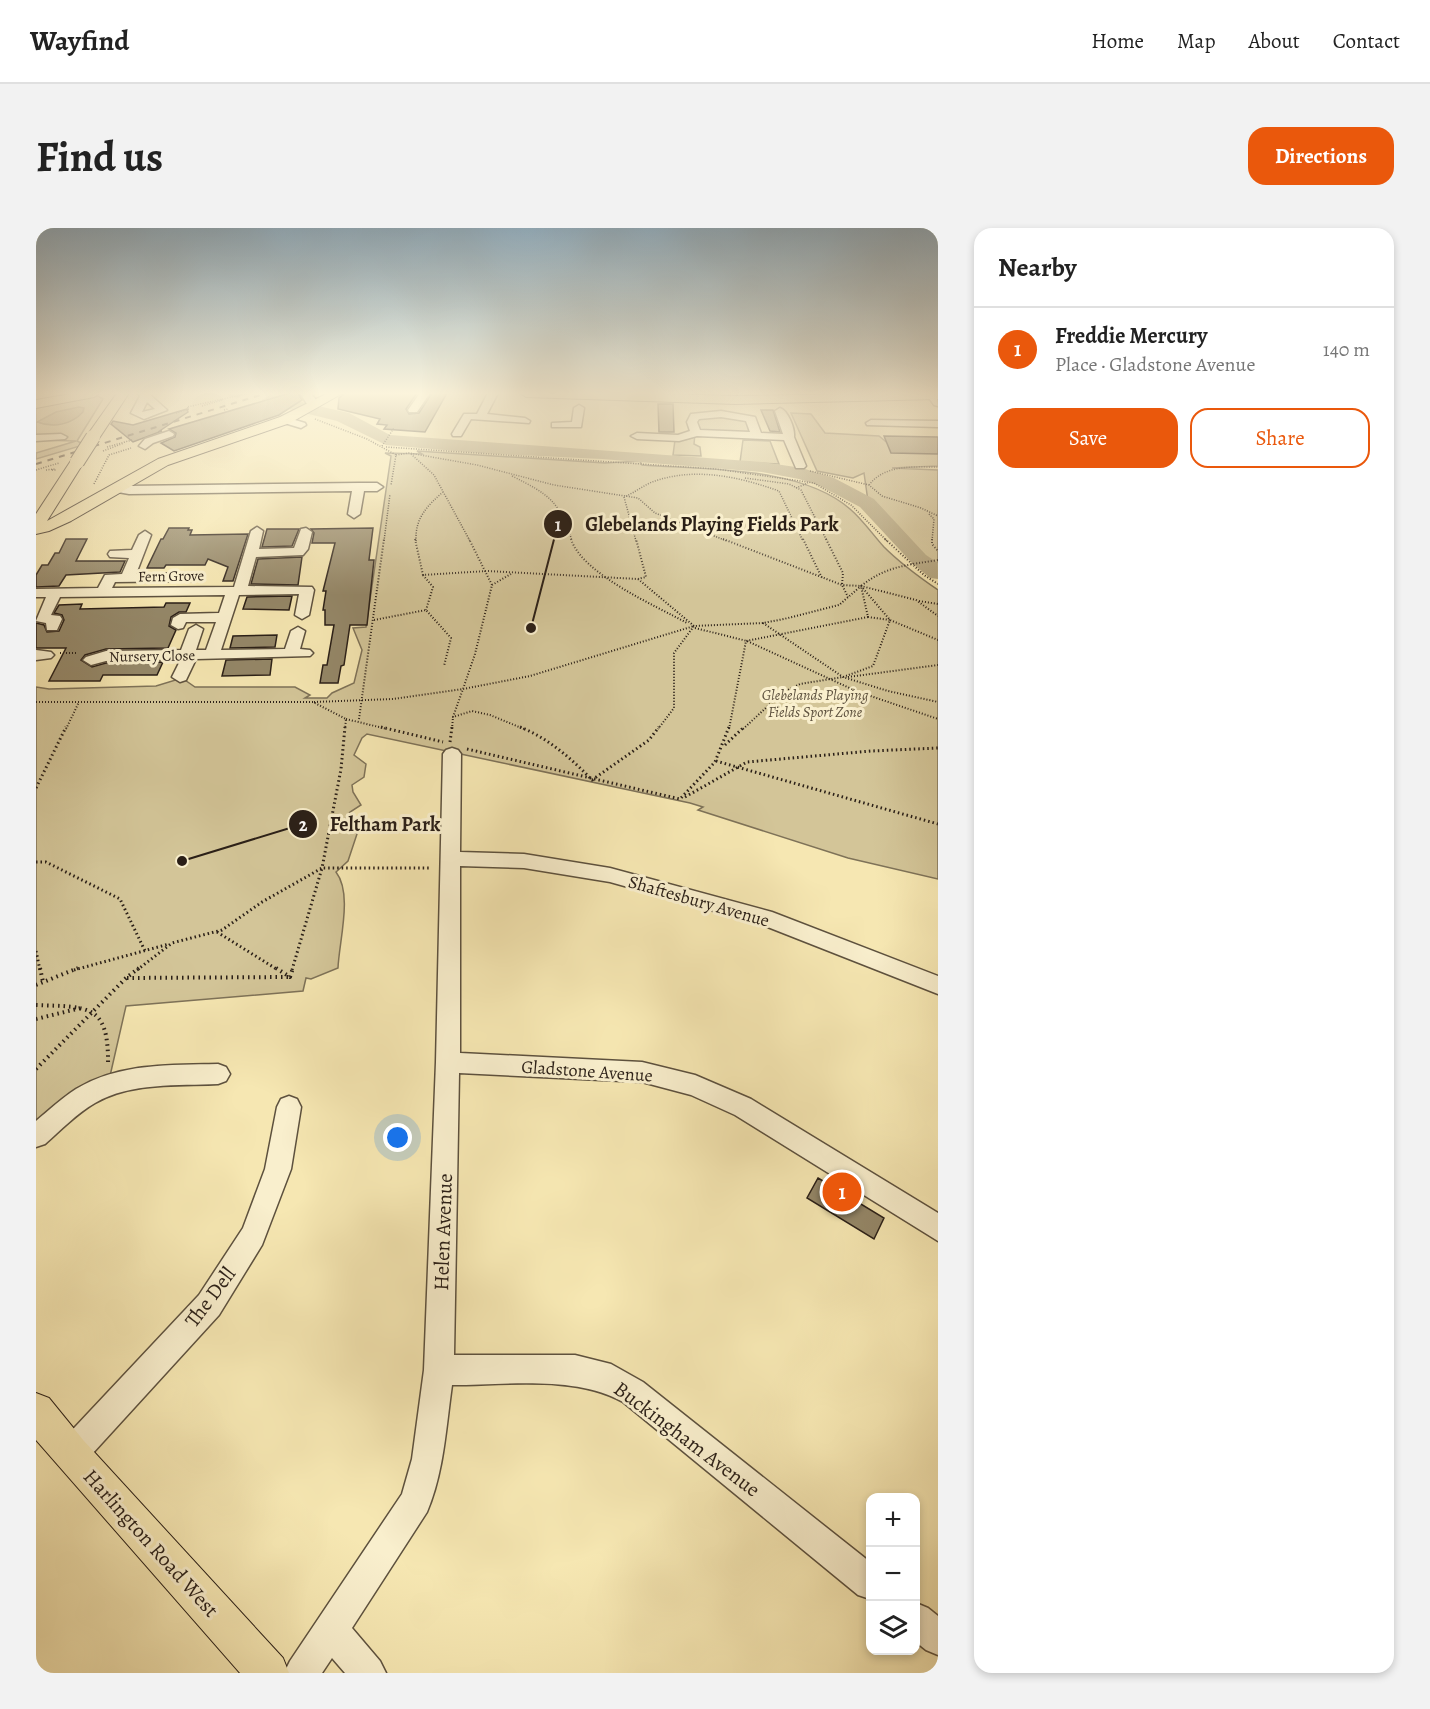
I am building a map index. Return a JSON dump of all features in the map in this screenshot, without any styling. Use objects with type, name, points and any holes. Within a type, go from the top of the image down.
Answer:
[{"type":"main road","points":[[41,519],[79,460]]},
{"type":"main road","points":[[41,519],[46,527],[168,460]]},
{"type":"main road","points":[[41,519],[92,501]]},
{"type":"main road","name":"Harlington Road West","points":[[36,1411],[71,1454],[268,1673]]},
{"type":"street","points":[[798,460],[800,466]]},
{"type":"street","points":[[354,514],[359,487]]},
{"type":"street","points":[[116,488],[129,490],[377,487]]},
{"type":"street","name":"Nursery Close","points":[[212,654],[224,617],[237,591],[257,531]]},
{"type":"street","points":[[250,553],[298,552],[306,532]]},
{"type":"street","points":[[127,578],[145,535]]},
{"type":"street","points":[[115,554],[137,554]]},
{"type":"street","points":[[163,593],[169,577]]},
{"type":"street","points":[[72,579],[195,577]]},
{"type":"street","points":[[103,593],[110,579]]},
{"type":"street","name":"Fern Grove","points":[[36,593],[307,590],[302,615]]},
{"type":"street","points":[[52,627],[55,619],[42,619],[55,593]]},
{"type":"street","points":[[178,625],[180,618],[224,617]]},
{"type":"street","points":[[180,677],[196,629]]},
{"type":"street","name":"Nursery Close","points":[[91,660],[106,656],[298,653],[298,630]]},
{"type":"street","name":"Helen Avenue","points":[[302,1673],[416,1501],[427,1459],[439,1370],[447,1062],[449,863],[454,747]]},
{"type":"street","name":"Shaftesbury Avenue","points":[[449,863],[524,861],[610,875],[765,918],[938,985]]},
{"type":"street","name":"Gladstone Avenue","points":[[447,1062],[642,1072],[695,1085],[743,1107],[938,1228]]},
{"type":"street","points":[[36,1136],[86,1096],[106,1087],[152,1076],[218,1074]]},
{"type":"street","name":"The Dell","points":[[71,1454],[209,1305],[253,1236],[278,1169],[289,1107]]},
{"type":"street","name":"Buckingham Avenue","points":[[439,1370],[575,1370],[611,1379],[633,1392],[866,1580]]},
{"type":"street","points":[[920,1624],[938,1638]]},
{"type":"street","points":[[330,1630],[368,1673]]},
{"type":"path","points":[[94,484],[106,460]]},
{"type":"path","points":[[359,720],[395,460]]},
{"type":"path","points":[[418,460],[434,475],[488,571],[492,585],[475,654],[453,717],[454,747]]},
{"type":"path","points":[[445,460],[554,485],[638,498],[655,513],[823,580],[842,585],[861,586],[938,604]]},
{"type":"path","points":[[588,460],[716,469],[810,482],[852,505],[913,564],[938,584]]},
{"type":"path","points":[[36,470],[61,463]]},
{"type":"path","points":[[800,466],[846,481],[869,485],[882,496],[906,502],[938,516]]},
{"type":"path","points":[[869,485],[878,474],[890,470],[938,467]]},
{"type":"path","points":[[504,473],[538,490],[554,504],[564,515],[573,544],[589,564],[603,576],[695,627],[716,630],[746,641],[829,680],[904,710],[938,720]]},
{"type":"path","points":[[624,497],[652,482],[677,476],[702,474],[789,484],[801,490],[843,573],[842,585],[848,597]]},
{"type":"path","points":[[729,476],[760,483],[779,491],[823,580]]},
{"type":"path","points":[[796,488],[810,482]]},
{"type":"path","points":[[426,610],[433,587],[423,575],[416,547],[416,523],[426,505],[443,492]]},
{"type":"path","points":[[423,575],[488,571],[638,579],[646,577],[624,497]]},
{"type":"path","points":[[928,512],[934,519],[932,544],[938,551]]},
{"type":"path","points":[[36,702],[313,702],[427,696],[530,676],[695,627],[763,623],[839,605],[876,574],[938,560]]},
{"type":"path","points":[[492,585],[513,572]]},
{"type":"path","points":[[638,579],[695,627]]},
{"type":"path","points":[[861,586],[868,617]]},
{"type":"path","points":[[861,586],[890,620]]},
{"type":"path","points":[[916,600],[938,616]]},
{"type":"path","points":[[374,620],[426,610]]},
{"type":"path","points":[[426,610],[451,638],[444,666]]},
{"type":"path","points":[[746,641],[868,617],[890,620],[937,640],[938,636]]},
{"type":"path","points":[[843,677],[873,666],[890,620]]},
{"type":"path","points":[[763,623],[843,677],[888,691],[938,702]]},
{"type":"path","points":[[592,780],[649,740],[674,708],[674,653],[695,627]]},
{"type":"path","points":[[680,799],[716,761],[723,746],[740,683],[746,641]]},
{"type":"path","points":[[41,655],[88,653],[91,660]]},
{"type":"path","points":[[723,746],[782,693],[800,684],[938,665]]},
{"type":"path","points":[[36,788],[79,702]]},
{"type":"path","points":[[313,702],[346,719],[359,720],[454,747],[680,799],[747,762],[871,751],[938,748]]},
{"type":"path","points":[[453,717],[472,711],[490,715],[532,732],[573,760],[592,780]]},
{"type":"path","points":[[290,976],[322,868],[341,769],[346,719]]},
{"type":"path","points":[[716,761],[938,824]]},
{"type":"path","points":[[36,862],[46,862],[120,899],[145,951]]},
{"type":"path","points":[[36,985],[89,964],[217,932],[262,902],[322,868],[449,863]]},
{"type":"path","points":[[217,932],[290,976]]},
{"type":"path","points":[[36,1069],[126,978],[172,943]]},
{"type":"path","points":[[36,951],[44,982]]},
{"type":"path","points":[[126,978],[290,976]]},
{"type":"path","points":[[36,1005],[86,1007],[95,1011],[107,1032],[110,1044],[106,1087]]},
{"type":"path","points":[[36,1019],[86,1007]]},
{"type":"green space","name":"Glebelands Playing Fields Sport Zone","points":[[390,460],[565,460],[605,463],[640,461],[642,465],[723,470],[780,478],[830,495],[850,509],[890,553],[938,590],[938,879],[848,858],[698,810],[703,807],[690,803],[367,734],[362,738],[354,755],[366,764],[364,777],[352,785],[353,792],[361,805],[350,812],[345,820],[357,834],[348,861],[336,872],[344,892],[344,918],[338,968],[311,979],[306,978],[303,991],[126,1006],[110,1076],[36,1127],[36,687],[49,689],[156,686],[182,678],[195,687],[295,687],[310,695],[305,698],[327,698],[332,693],[354,683],[362,650],[353,628],[366,627]]},
{"type":"green space","points":[[778,460],[779,464],[740,462]]},
{"type":"green space","points":[[812,460],[938,460],[938,466],[892,468],[938,470],[938,565],[926,557],[868,501],[864,473],[853,478],[817,471]]},
{"type":"building","points":[[169,528],[189,528],[188,530],[192,530],[190,535],[248,534],[233,581],[223,581],[228,567],[208,559],[205,565],[166,565],[164,568],[147,568]]},
{"type":"building","points":[[373,528],[369,560],[374,560],[367,625],[350,625],[344,665],[341,666],[338,683],[320,683],[323,665],[327,665],[334,625],[325,625],[325,610],[323,610],[326,591],[323,591],[335,543],[312,543],[314,533],[311,529]]},
{"type":"building","points":[[267,529],[299,529],[292,546],[262,547]]},
{"type":"building","points":[[66,539],[87,539],[76,561],[125,561],[120,572],[66,575],[59,586],[36,587],[36,575],[42,565],[48,565],[55,553],[59,553]]},
{"type":"building","points":[[302,557],[298,585],[251,584],[258,559]]},
{"type":"building","points":[[292,596],[289,610],[243,609],[247,597]]},
{"type":"building","points":[[166,603],[190,603],[186,612],[179,612],[171,617],[169,626],[176,630],[168,648],[106,649],[85,655],[81,660],[92,667],[106,663],[163,662],[157,675],[103,675],[100,681],[49,681],[66,648],[36,648],[36,623],[44,625],[47,632],[59,631],[64,620],[62,615],[54,613],[59,605],[82,604],[80,609],[164,607]]},
{"type":"building","points":[[277,635],[275,647],[230,648],[233,636]]},
{"type":"building","points":[[272,659],[270,675],[222,676],[226,660]]},
{"type":"building","points":[[818,1178],[884,1218],[874,1239],[807,1198]]},
{"type":"waterway","points":[[681,460],[762,467],[802,474],[827,482],[867,503],[919,559],[938,573]]},
{"type":"railway","points":[[36,464],[48,460]]},
{"type":"place","name":"Glebelands Playing Fields Park","points":[[531,628]]},
{"type":"place","name":"Feltham Park","points":[[182,861]]},
{"type":"place","name":"Freddie Mercury","points":[[842,1192]]}]
